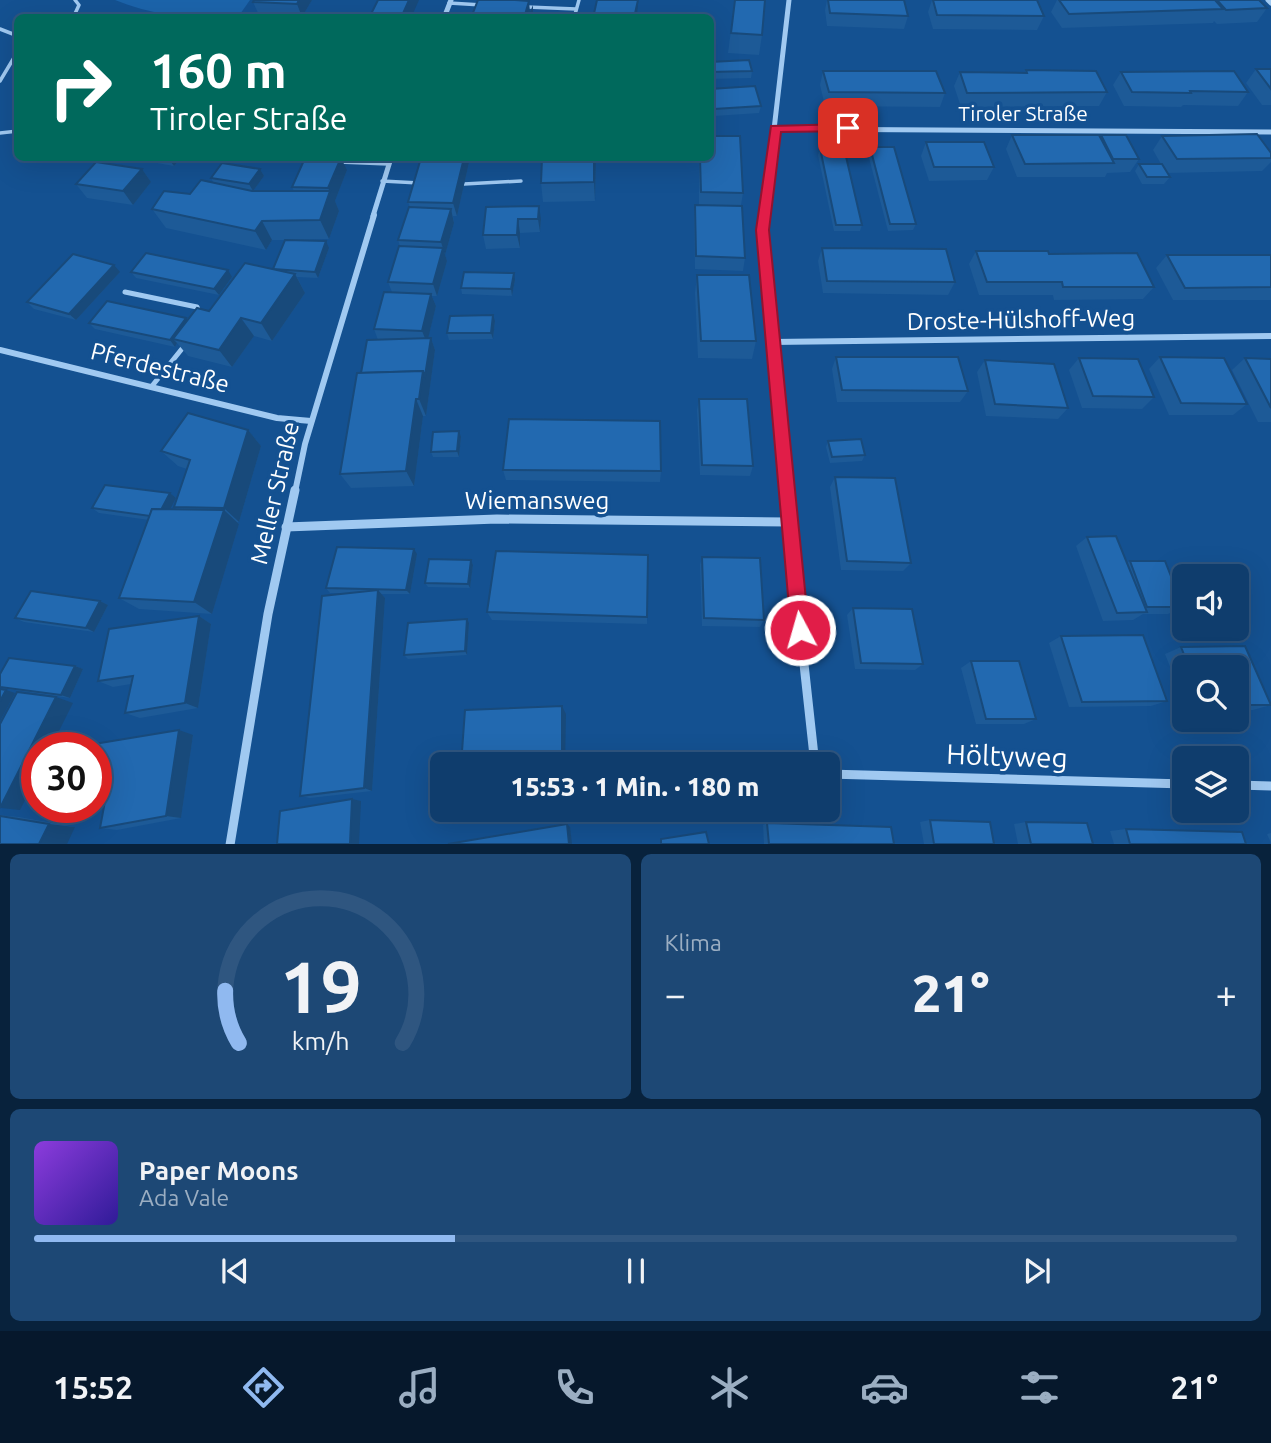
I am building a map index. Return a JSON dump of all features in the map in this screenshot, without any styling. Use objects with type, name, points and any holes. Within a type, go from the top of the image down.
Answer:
[{"type":"street","points":[[789,0],[762,230],[788,522],[814,752]]},
{"type":"street","name":"Tiroler Straße","points":[[775,129],[1271,132]]},
{"type":"street","name":"Meller Straße","points":[[230,844],[286,527],[311,421],[389,161]]},
{"type":"street","name":"Droste-Hülshoff-Weg","points":[[772,342],[1271,336]]},
{"type":"street","name":"Pferdestraße","points":[[0,350],[277,418],[311,421]]},
{"type":"street","name":"Wiemansweg","points":[[286,527],[497,519],[788,522]]},
{"type":"street","name":"Höltyweg","points":[[840,774],[1172,784]]},
{"type":"street","points":[[1249,785],[1271,786]]},
{"type":"lane","points":[[575,14],[579,0]]},
{"type":"lane","points":[[450,2],[494,5]]},
{"type":"lane","points":[[522,7],[576,9]]},
{"type":"lane","points":[[0,81],[14,58]]},
{"type":"lane","points":[[328,162],[389,161]]},
{"type":"lane","points":[[382,181],[422,183]]},
{"type":"lane","points":[[464,184],[521,181]]},
{"type":"lane","points":[[125,292],[187,303],[197,307],[199,321]]},
{"type":"lane","points":[[152,386],[188,340]]},
{"type":"shaded area","points":[[115,0],[250,0],[240,14],[168,14]]},
{"type":"building","points":[[299,0],[297,4],[253,2]]},
{"type":"building","points":[[378,0],[409,0],[403,14],[371,14]]},
{"type":"building","points":[[478,0],[529,1],[525,14],[473,14]]},
{"type":"building","points":[[597,0],[638,0],[635,14],[594,14]]},
{"type":"building","points":[[735,0],[765,0],[762,35],[731,33]]},
{"type":"building","points":[[828,0],[904,0],[908,16],[830,13]]},
{"type":"building","points":[[933,0],[1037,0],[1044,16],[937,15]]},
{"type":"building","points":[[1059,0],[1215,0],[1223,9],[1069,14]]},
{"type":"building","points":[[1217,0],[1259,0],[1267,8],[1226,10]]},
{"type":"building","points":[[749,60],[752,71],[714,72],[714,62]]},
{"type":"building","points":[[1256,69],[1271,69],[1271,89]]},
{"type":"building","points":[[1026,70],[1096,71],[1107,92],[967,93],[960,72],[1027,73]]},
{"type":"building","points":[[823,71],[936,71],[945,93],[829,92]]},
{"type":"building","points":[[1234,71],[1248,92],[1132,92],[1121,72]]},
{"type":"building","points":[[755,86],[761,106],[714,109],[714,89]]},
{"type":"building","points":[[1257,134],[1271,153],[1271,158],[1177,159],[1162,136]]},
{"type":"building","points":[[1012,135],[1099,135],[1114,163],[1025,164]]},
{"type":"building","points":[[1101,135],[1126,135],[1139,159],[1113,159]]},
{"type":"building","points":[[714,136],[740,136],[743,193],[701,192],[700,161],[714,161]]},
{"type":"building","points":[[926,142],[984,142],[994,167],[934,167]]},
{"type":"building","points":[[870,147],[894,147],[916,224],[890,224]]},
{"type":"building","points":[[820,148],[844,148],[862,225],[836,225]]},
{"type":"building","points":[[304,161],[340,161],[328,188],[292,187]]},
{"type":"building","points":[[420,161],[463,161],[453,203],[408,202]]},
{"type":"building","points":[[542,161],[594,161],[594,182],[541,183]]},
{"type":"building","points":[[96,162],[142,169],[123,191],[76,184]]},
{"type":"building","points":[[222,163],[260,169],[249,184],[211,178]]},
{"type":"building","points":[[1139,164],[1162,164],[1170,177],[1147,177]]},
{"type":"building","points":[[201,180],[252,191],[330,191],[320,220],[262,221],[255,231],[152,209],[164,191],[190,194]]},
{"type":"building","points":[[695,205],[742,206],[745,258],[696,256]]},
{"type":"building","points":[[539,206],[538,219],[518,219],[517,235],[483,235],[486,207]]},
{"type":"building","points":[[409,207],[451,209],[441,242],[398,240]]},
{"type":"building","points":[[285,240],[326,241],[315,272],[273,269]]},
{"type":"building","points":[[399,246],[443,248],[433,284],[388,282]]},
{"type":"building","points":[[822,248],[946,249],[955,282],[827,281]]},
{"type":"building","points":[[976,251],[1137,253],[1154,287],[1063,287],[1062,282],[987,282]]},
{"type":"building","points":[[146,253],[228,270],[214,289],[131,272]]},
{"type":"building","points":[[73,254],[114,265],[69,314],[27,302]]},
{"type":"building","points":[[1167,255],[1271,255],[1271,287],[1185,288]]},
{"type":"building","points":[[245,263],[295,274],[261,323],[241,318],[219,350],[173,339],[197,308],[209,311]]},
{"type":"building","points":[[464,272],[514,273],[511,289],[461,288]]},
{"type":"building","points":[[697,275],[749,275],[756,341],[701,341]]},
{"type":"building","points":[[384,292],[431,294],[422,331],[374,329]]},
{"type":"building","points":[[107,301],[186,318],[170,340],[89,323]]},
{"type":"building","points":[[493,315],[491,333],[447,333],[450,316]]},
{"type":"building","points":[[431,338],[425,376],[423,371],[361,373],[367,340]]},
{"type":"building","points":[[836,357],[958,357],[968,391],[842,390]]},
{"type":"building","points":[[1160,357],[1224,358],[1247,404],[1181,403]]},
{"type":"building","points":[[1079,358],[1138,359],[1154,397],[1093,396]]},
{"type":"building","points":[[1245,358],[1271,359],[1271,408]]},
{"type":"building","points":[[985,360],[1054,364],[1068,408],[995,404]]},
{"type":"building","points":[[423,371],[419,399],[416,399],[406,471],[340,474],[357,373]]},
{"type":"building","points":[[699,399],[747,399],[753,466],[702,465]]},
{"type":"building","points":[[188,413],[248,430],[224,508],[174,507],[190,460],[161,451]]},
{"type":"building","points":[[509,419],[660,421],[661,471],[503,470]]},
{"type":"building","points":[[459,431],[457,451],[431,452],[433,432]]},
{"type":"building","points":[[861,439],[865,455],[832,457],[828,441]]},
{"type":"building","points":[[835,477],[895,478],[911,563],[847,561]]},
{"type":"building","points":[[105,485],[170,493],[161,510],[152,509],[150,516],[92,508]]},
{"type":"building","points":[[152,509],[224,510],[194,602],[119,598]]},
{"type":"building","points":[[1116,536],[1147,612],[1117,613],[1087,537]]},
{"type":"building","points":[[337,547],[414,549],[406,590],[326,588]]},
{"type":"building","points":[[496,551],[648,555],[647,617],[487,612]]},
{"type":"building","points":[[702,557],[760,558],[764,620],[704,618]]},
{"type":"building","points":[[429,559],[471,560],[468,584],[425,583]]},
{"type":"building","points":[[1130,561],[1165,561],[1172,579],[1172,607],[1147,607]]},
{"type":"building","points":[[378,590],[364,788],[300,796],[322,596]]},
{"type":"building","points":[[31,591],[100,601],[86,628],[15,618]]},
{"type":"building","points":[[853,608],[912,609],[923,664],[861,663]]},
{"type":"building","points":[[199,616],[185,703],[125,713],[133,676],[98,681],[109,629]]},
{"type":"building","points":[[467,619],[465,651],[404,655],[408,623]]},
{"type":"building","points":[[1143,635],[1167,701],[1082,702],[1061,636]]},
{"type":"building","points":[[1245,646],[1249,655],[1184,655],[1181,647]]},
{"type":"building","points":[[1249,655],[1271,705],[1249,705]]},
{"type":"building","points":[[9,658],[75,666],[61,695],[0,687],[0,674]]},
{"type":"building","points":[[971,661],[1019,661],[1036,719],[986,719]]},
{"type":"building","points":[[0,689],[6,690],[0,701]]},
{"type":"building","points":[[17,692],[56,697],[38,732],[21,732],[21,766],[0,808],[0,724]]},
{"type":"building","points":[[562,706],[562,752],[462,752],[465,710]]},
{"type":"building","points":[[179,730],[166,816],[100,828],[101,823],[112,823],[112,741]]},
{"type":"building","points":[[352,799],[350,844],[277,844],[280,811]]},
{"type":"building","points":[[0,816],[21,819],[21,823],[49,824],[39,844],[0,844]]},
{"type":"building","points":[[930,820],[990,822],[994,844],[934,844]]},
{"type":"building","points":[[1026,822],[1087,823],[1093,844],[1031,844]]},
{"type":"building","points":[[767,823],[891,827],[894,844],[769,844]]},
{"type":"building","points":[[567,824],[569,844],[448,844]]},
{"type":"building","points":[[1126,829],[1242,832],[1246,844],[1130,844]]},
{"type":"building","points":[[706,832],[709,844],[661,844],[661,839]]},
{"type":"route","points":[[800,630],[762,230],[775,129],[848,128]]}]
